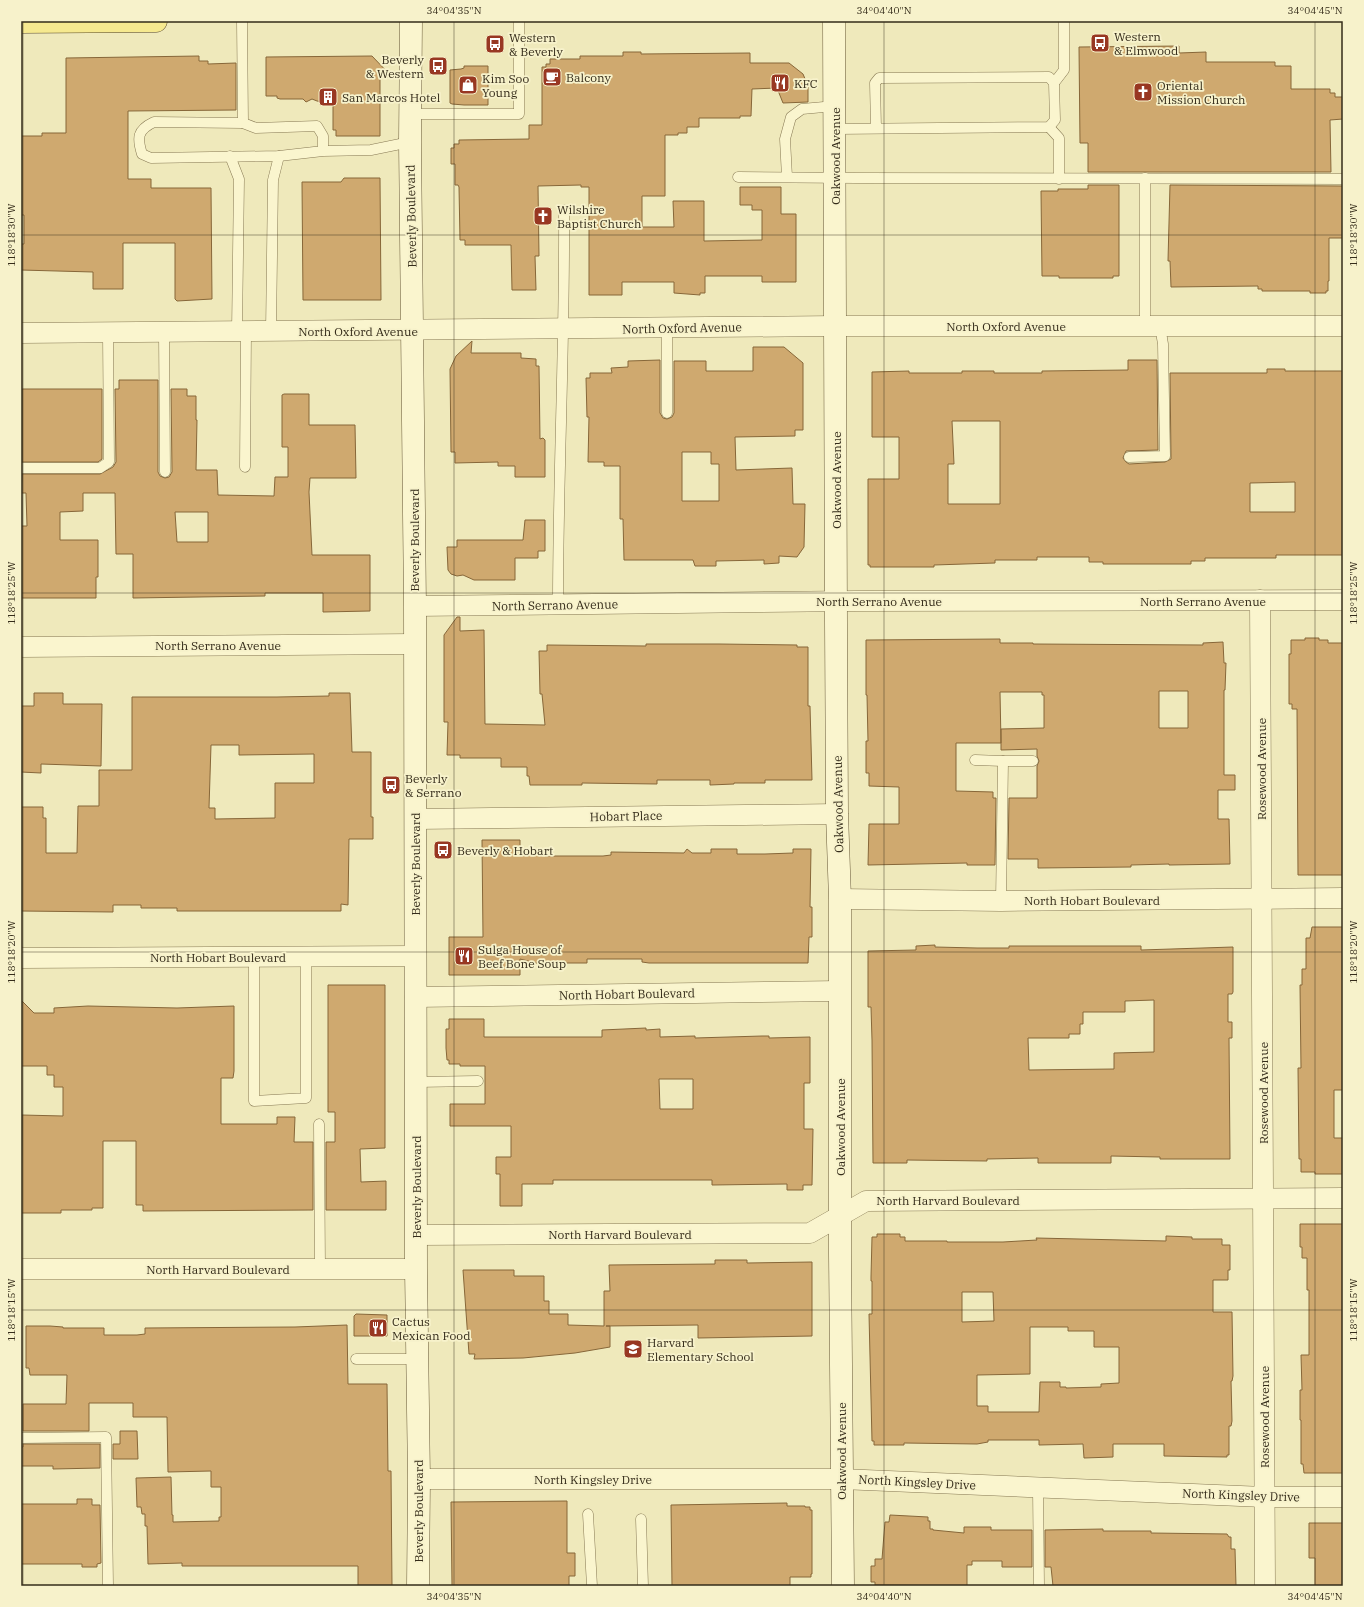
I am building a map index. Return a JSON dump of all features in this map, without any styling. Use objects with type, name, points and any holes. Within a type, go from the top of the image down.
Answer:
[{"type":"main road","points":[[21,22],[156,21]]},
{"type":"main road","name":"Beverly Boulevard","points":[[411,21],[410,142],[415,606],[416,1269],[419,1479],[418,1586]]},
{"type":"main road","name":"Oakwood Avenue","points":[[834,21],[837,814],[840,899],[840,1216],[843,1586]]},
{"type":"street","name":"North Oxford Avenue","points":[[21,333],[836,326],[1343,326]]},
{"type":"street","name":"Rosewood Avenue","points":[[1260,600],[1265,1586]]},
{"type":"street","name":"North Serrano Avenue","points":[[415,606],[836,602],[1343,600]]},
{"type":"street","name":"North Serrano Avenue","points":[[21,647],[414,644]]},
{"type":"street","name":"Hobart Place","points":[[415,819],[837,814]]},
{"type":"street","name":"North Hobart Boulevard","points":[[840,899],[1001,901],[1343,898]]},
{"type":"street","name":"North Hobart Boulevard","points":[[21,958],[415,956]]},
{"type":"street","name":"North Hobart Boulevard","points":[[415,997],[840,992]]},
{"type":"street","name":"North Harvard Boulevard","points":[[417,1235],[810,1233],[866,1201],[1343,1198]]},
{"type":"street","name":"North Harvard Boulevard","points":[[21,1270],[416,1269]]},
{"type":"street","name":"North Kingsley Drive","points":[[419,1479],[842,1479],[1264,1497],[1343,1497]]},
{"type":"lane","points":[[242,21],[244,123]]},
{"type":"lane","points":[[410,114],[519,114],[519,21]]},
{"type":"lane","points":[[1054,83],[1064,70],[1064,21]]},
{"type":"lane","points":[[876,128],[875,83],[879,78],[1050,77],[1054,83],[1055,120],[1050,127]]},
{"type":"lane","points":[[787,177],[785,139],[791,117],[802,109],[835,106]]},
{"type":"lane","points":[[322,151],[323,136],[317,126],[256,128],[244,123],[154,122],[143,127],[140,133],[142,154],[151,158],[279,156],[322,151],[371,150],[410,142]]},
{"type":"lane","points":[[835,129],[1050,127]]},
{"type":"lane","points":[[1050,127],[1059,138],[1059,179]]},
{"type":"lane","points":[[230,156],[238,180],[245,467]]},
{"type":"lane","points":[[271,331],[273,180],[279,156]]},
{"type":"lane","points":[[738,177],[1343,179]]},
{"type":"lane","points":[[1129,457],[1165,456],[1163,344],[1152,326],[1145,178]]},
{"type":"lane","points":[[558,605],[564,301],[564,210]]},
{"type":"lane","points":[[667,328],[667,413]]},
{"type":"lane","points":[[164,332],[165,472]]},
{"type":"lane","points":[[21,468],[100,468],[109,462],[108,333]]},
{"type":"lane","points":[[975,760],[1033,761]]},
{"type":"lane","points":[[1001,901],[1003,761]]},
{"type":"lane","points":[[254,957],[254,1101],[306,1098],[306,957]]},
{"type":"lane","points":[[416,1082],[478,1081]]},
{"type":"lane","points":[[319,1124],[320,1269]]},
{"type":"lane","points":[[356,1359],[417,1358]]},
{"type":"lane","points":[[21,1438],[106,1438],[108,1586]]},
{"type":"lane","points":[[1038,1488],[1039,1586]]},
{"type":"lane","points":[[588,1514],[592,1586]]},
{"type":"lane","points":[[641,1519],[643,1586]]},
{"type":"building","points":[[1179,46],[1179,53],[1206,52],[1206,62],[1275,62],[1275,66],[1291,66],[1291,89],[1330,89],[1330,93],[1335,93],[1335,97],[1343,97],[1343,119],[1330,120],[1331,172],[1088,172],[1088,143],[1080,143],[1079,47]]},
{"type":"building","points":[[623,52],[641,52],[641,54],[750,53],[750,63],[789,63],[803,74],[808,86],[808,102],[783,103],[777,88],[752,89],[751,116],[740,116],[740,118],[699,118],[699,127],[687,127],[687,133],[665,135],[665,196],[642,196],[642,227],[674,227],[673,201],[704,201],[704,241],[762,240],[762,210],[752,210],[752,205],[740,205],[740,187],[781,187],[781,214],[796,214],[796,282],[762,282],[762,276],[705,276],[705,293],[700,293],[700,295],[674,293],[674,282],[622,282],[622,295],[589,295],[589,187],[581,187],[581,185],[538,186],[539,256],[535,256],[536,290],[512,290],[511,245],[465,245],[465,240],[460,240],[459,187],[458,185],[455,185],[455,164],[451,164],[451,148],[454,148],[454,144],[459,144],[459,140],[529,139],[529,125],[542,125],[542,67],[546,67],[546,64],[550,64],[550,59],[580,59],[580,56],[623,56]]},
{"type":"building","points":[[199,56],[199,61],[208,61],[208,64],[236,63],[236,110],[128,111],[128,179],[151,179],[151,188],[211,188],[212,299],[177,301],[175,299],[175,243],[123,243],[123,289],[93,289],[93,272],[21,270],[21,244],[24,244],[24,215],[21,215],[21,136],[42,136],[42,133],[66,133],[66,58]]},
{"type":"building","name":"San Marcos Hotel","points":[[372,56],[392,77],[380,77],[380,136],[336,136],[336,130],[333,130],[333,104],[312,99],[306,102],[303,99],[280,99],[277,98],[277,96],[266,96],[266,57]]},
{"type":"building","points":[[464,66],[488,66],[488,105],[464,105],[450,103],[450,70],[461,69],[464,68]]},
{"type":"building","points":[[344,178],[380,178],[381,300],[303,300],[302,182],[341,182]]},
{"type":"building","points":[[1088,185],[1119,185],[1119,276],[1113,276],[1113,278],[1059,278],[1059,276],[1042,276],[1041,191],[1058,191],[1058,189],[1088,189]]},
{"type":"building","points":[[1170,185],[1343,186],[1343,238],[1329,238],[1328,291],[1326,291],[1326,293],[1310,293],[1310,291],[1262,291],[1262,289],[1258,289],[1258,286],[1171,287],[1170,261],[1168,261]]},
{"type":"building","points":[[472,341],[471,353],[521,353],[521,358],[536,359],[536,366],[539,366],[540,439],[543,438],[545,440],[545,477],[515,477],[515,466],[498,466],[498,462],[455,463],[455,452],[451,452],[450,369],[456,356]]},
{"type":"building","points":[[753,347],[784,347],[803,363],[803,430],[795,430],[795,436],[735,437],[736,470],[792,468],[793,504],[805,504],[804,547],[797,557],[779,556],[779,563],[764,564],[764,560],[716,561],[716,566],[695,566],[693,560],[624,560],[623,519],[620,519],[620,466],[604,466],[604,462],[588,462],[589,417],[587,417],[586,378],[590,378],[590,373],[612,373],[611,368],[628,367],[628,361],[660,360],[660,413],[663,418],[667,419],[672,417],[674,413],[674,361],[706,361],[706,371],[753,371]],"holes":[[[682,452],[711,452],[711,464],[719,464],[719,501],[682,501]]]},
{"type":"building","points":[[1128,360],[1157,360],[1158,450],[1126,451],[1123,458],[1129,464],[1165,462],[1171,459],[1170,373],[1267,373],[1267,369],[1285,369],[1285,371],[1343,371],[1343,555],[1276,555],[1276,558],[1205,558],[1205,561],[1191,561],[1191,564],[1103,564],[1103,562],[1089,562],[1089,557],[1037,557],[1037,560],[995,560],[995,563],[934,565],[934,567],[870,567],[870,565],[868,565],[868,479],[899,479],[899,437],[872,437],[872,372],[909,371],[909,373],[962,373],[962,371],[994,371],[994,373],[1042,373],[1042,371],[1128,370]],"holes":[[[952,421],[1000,421],[1000,504],[948,504],[948,464],[954,464]],[[1295,482],[1295,512],[1250,512],[1250,483]]]},
{"type":"building","points":[[119,380],[158,380],[158,472],[160,476],[165,478],[169,477],[172,472],[171,389],[187,389],[187,396],[196,396],[196,470],[217,470],[218,495],[274,496],[275,477],[288,477],[288,447],[282,447],[282,395],[309,394],[309,425],[355,425],[356,478],[310,478],[309,492],[312,555],[370,555],[370,611],[323,612],[323,593],[265,593],[265,596],[133,598],[133,554],[116,554],[115,493],[83,493],[83,511],[60,512],[60,540],[98,540],[98,577],[96,577],[96,598],[21,598],[21,526],[27,526],[26,493],[21,493],[22,474],[100,474],[113,467],[116,462],[115,389],[119,389]],"holes":[[[175,512],[208,512],[208,542],[177,542]]]},
{"type":"building","points":[[22,389],[102,389],[102,459],[98,462],[22,462]]},
{"type":"building","points":[[525,520],[545,520],[545,551],[538,551],[538,558],[515,558],[515,580],[474,580],[463,575],[457,576],[451,574],[448,570],[447,547],[457,547],[457,540],[523,540]]},
{"type":"building","points":[[457,617],[460,617],[460,631],[484,630],[485,724],[545,725],[542,694],[540,694],[539,651],[547,651],[547,645],[646,646],[646,644],[719,644],[797,645],[797,647],[808,647],[808,706],[810,706],[812,780],[765,780],[765,783],[710,785],[710,780],[657,780],[657,784],[582,783],[582,785],[530,785],[529,776],[527,776],[527,767],[501,767],[501,758],[460,758],[460,755],[447,755],[448,722],[444,722],[444,635]]},
{"type":"building","points":[[1305,638],[1319,638],[1319,640],[1328,640],[1328,643],[1343,643],[1343,875],[1298,875],[1297,709],[1292,709],[1292,704],[1289,704],[1289,654],[1291,654],[1291,640],[1305,640]]},
{"type":"building","points":[[1000,639],[1000,643],[1033,644],[1203,645],[1203,643],[1223,642],[1224,663],[1226,663],[1224,690],[1224,775],[1235,775],[1235,790],[1218,790],[1218,819],[1229,819],[1230,864],[1169,864],[1131,865],[1131,867],[1038,868],[1038,859],[1008,859],[1009,798],[1037,798],[1037,766],[1039,761],[1037,749],[1001,750],[1001,743],[956,743],[956,791],[993,792],[993,798],[996,798],[995,865],[967,865],[967,863],[868,865],[869,824],[899,824],[899,787],[869,786],[869,773],[866,773],[866,741],[868,741],[866,640]],"holes":[[[1159,691],[1188,691],[1188,728],[1159,728]],[[1000,692],[1042,692],[1042,695],[1044,695],[1044,728],[1001,729],[1001,743]]]},
{"type":"building","points":[[34,693],[63,693],[63,704],[102,704],[101,766],[41,764],[41,773],[21,772],[21,706],[34,706]]},
{"type":"building","points":[[329,693],[350,693],[352,752],[371,752],[371,817],[373,817],[373,839],[349,839],[348,905],[341,904],[341,911],[177,911],[177,908],[141,908],[141,905],[113,905],[113,912],[21,911],[21,807],[43,807],[43,818],[46,818],[46,853],[77,853],[78,806],[99,806],[99,770],[132,770],[132,697],[329,696]],"holes":[[[211,745],[239,745],[239,755],[314,754],[314,783],[275,783],[275,818],[215,819],[215,808],[209,808]]]},
{"type":"building","points":[[482,840],[520,840],[520,850],[545,850],[545,856],[603,856],[611,855],[611,852],[684,853],[687,849],[692,853],[711,853],[711,849],[737,849],[737,854],[765,854],[793,853],[793,849],[811,849],[810,907],[812,907],[812,937],[809,937],[808,963],[649,963],[642,962],[642,959],[587,959],[587,963],[536,963],[520,959],[520,975],[449,975],[449,937],[483,937]]},
{"type":"building","points":[[1312,927],[1343,927],[1343,1090],[1334,1090],[1334,1138],[1343,1138],[1343,1174],[1315,1174],[1315,1172],[1301,1172],[1301,1159],[1299,1159],[1298,1068],[1301,1068],[1300,985],[1302,985],[1302,969],[1306,969],[1306,938],[1310,938]]},
{"type":"building","points":[[935,945],[935,947],[1009,948],[1009,946],[1141,946],[1141,950],[1233,947],[1233,992],[1232,994],[1228,994],[1228,1022],[1232,1022],[1232,1038],[1229,1038],[1230,1159],[1160,1159],[1160,1157],[1111,1156],[1111,1163],[1038,1163],[1038,1158],[987,1159],[987,1161],[907,1160],[907,1163],[873,1163],[872,1040],[871,1007],[868,1007],[868,951],[916,950],[916,946]],"holes":[[[1154,1000],[1154,1052],[1114,1053],[1114,1069],[1029,1070],[1028,1038],[1069,1038],[1069,1034],[1080,1034],[1080,1024],[1083,1024],[1083,1012],[1125,1012],[1125,1001]]]},
{"type":"building","points":[[328,985],[385,985],[385,1148],[360,1149],[361,1182],[386,1181],[386,1210],[326,1210],[326,1142],[335,1142],[335,1112],[328,1112]]},
{"type":"building","points":[[21,1000],[34,1013],[54,1013],[54,1008],[88,1006],[177,1008],[234,1006],[234,1071],[233,1078],[221,1078],[221,1124],[277,1124],[277,1117],[295,1117],[294,1142],[313,1142],[313,1210],[143,1211],[143,1205],[136,1205],[136,1141],[103,1141],[103,1208],[92,1208],[92,1210],[61,1210],[61,1213],[21,1213],[22,1115],[63,1116],[63,1087],[54,1087],[54,1075],[47,1075],[47,1066],[21,1066]]},
{"type":"building","points":[[449,1019],[484,1019],[484,1037],[602,1037],[602,1030],[646,1028],[646,1030],[660,1029],[660,1037],[810,1037],[810,1083],[804,1083],[804,1129],[813,1129],[812,1185],[803,1185],[803,1190],[787,1190],[787,1184],[712,1185],[712,1180],[553,1180],[553,1184],[522,1184],[522,1206],[500,1206],[500,1174],[496,1174],[496,1157],[511,1157],[511,1126],[450,1126],[450,1104],[485,1104],[485,1066],[460,1066],[460,1064],[449,1064],[449,1060],[447,1060],[446,1029],[449,1029]],"holes":[[[659,1079],[693,1079],[693,1109],[660,1109]]]},
{"type":"building","points":[[1300,1224],[1343,1224],[1343,1473],[1304,1473],[1303,1464],[1301,1464],[1301,1355],[1309,1355],[1309,1290],[1307,1290],[1307,1258],[1302,1258],[1302,1247],[1300,1247]]},
{"type":"building","points":[[877,1234],[900,1234],[900,1237],[905,1237],[905,1241],[947,1242],[1003,1242],[1037,1240],[1036,1238],[1166,1241],[1166,1236],[1192,1237],[1192,1239],[1222,1239],[1222,1245],[1230,1245],[1230,1270],[1228,1270],[1228,1280],[1213,1280],[1213,1312],[1232,1312],[1233,1376],[1231,1381],[1232,1421],[1231,1426],[1229,1426],[1229,1455],[1227,1455],[1227,1457],[1164,1456],[1164,1444],[1113,1444],[1113,1457],[1084,1458],[1083,1444],[1039,1445],[1039,1440],[988,1440],[988,1442],[977,1444],[904,1443],[904,1445],[874,1445],[874,1441],[872,1441],[869,1314],[872,1314],[872,1237],[877,1237]],"holes":[[[962,1292],[993,1292],[994,1321],[962,1322]],[[1030,1327],[1068,1327],[1068,1331],[1094,1331],[1094,1347],[1119,1347],[1119,1383],[1101,1384],[1101,1387],[1066,1388],[1060,1387],[1060,1382],[1040,1382],[1039,1412],[988,1412],[988,1406],[977,1406],[977,1375],[1030,1374]]]},
{"type":"building","points":[[715,1260],[747,1260],[747,1263],[812,1262],[812,1336],[698,1338],[698,1325],[606,1326],[610,1326],[610,1347],[575,1353],[523,1358],[474,1359],[475,1354],[469,1354],[463,1270],[514,1270],[514,1276],[544,1276],[544,1301],[549,1301],[549,1314],[568,1314],[568,1325],[604,1326],[604,1291],[610,1291],[609,1265],[715,1264]]},
{"type":"building","points":[[356,1314],[387,1315],[387,1336],[354,1336],[354,1316]]},
{"type":"building","points":[[347,1325],[348,1384],[387,1384],[388,1471],[391,1471],[392,1586],[358,1586],[358,1566],[182,1566],[182,1563],[148,1564],[147,1526],[145,1526],[145,1514],[142,1514],[141,1507],[137,1507],[136,1478],[171,1477],[173,1522],[219,1521],[219,1517],[221,1517],[221,1487],[211,1487],[211,1471],[168,1472],[167,1417],[133,1417],[133,1403],[89,1403],[89,1431],[23,1431],[23,1404],[66,1404],[67,1375],[30,1375],[29,1368],[26,1368],[26,1326],[104,1328],[104,1335],[137,1335],[145,1334],[145,1328],[295,1327]]},
{"type":"building","points":[[120,1431],[137,1431],[138,1459],[113,1459],[113,1444],[120,1444]]},
{"type":"building","points":[[23,1444],[100,1444],[100,1468],[53,1469],[53,1466],[21,1466],[21,1447],[23,1447]]},
{"type":"building","points":[[77,1499],[92,1499],[92,1505],[100,1505],[101,1563],[97,1564],[97,1567],[82,1567],[82,1564],[21,1564],[21,1504],[77,1504]]},
{"type":"building","points":[[567,1501],[567,1553],[575,1553],[575,1576],[569,1576],[569,1586],[452,1586],[451,1502]]},
{"type":"building","points":[[787,1503],[787,1506],[805,1506],[810,1507],[810,1510],[812,1510],[811,1577],[790,1577],[790,1586],[672,1586],[671,1505]]},
{"type":"building","points":[[890,1515],[928,1517],[928,1521],[930,1521],[930,1529],[933,1530],[964,1533],[964,1527],[991,1527],[991,1530],[1032,1530],[1032,1567],[1002,1567],[1002,1561],[972,1561],[972,1565],[967,1565],[967,1586],[875,1585],[875,1582],[871,1582],[871,1566],[875,1566],[875,1559],[882,1559],[885,1522],[889,1522]]},
{"type":"building","points":[[1309,1523],[1343,1523],[1343,1586],[1315,1586],[1315,1558],[1309,1558]]},
{"type":"building","points":[[1103,1529],[1103,1531],[1151,1531],[1151,1533],[1227,1534],[1231,1537],[1231,1549],[1235,1549],[1236,1586],[1053,1586],[1051,1567],[1045,1567],[1045,1530]]},
{"type":"place","name":"Western & Elmwood","points":[[1100,43]]},
{"type":"place","name":"Western & Beverly","points":[[495,44]]},
{"type":"place","name":"Beverly & Western","points":[[438,66]]},
{"type":"place","name":"Balcony","points":[[552,77]]},
{"type":"place","name":"KFC","points":[[780,83]]},
{"type":"place","name":"Kim Soo Young","points":[[468,85]]},
{"type":"place","name":"Oriental Mission Church","points":[[1143,92]]},
{"type":"place","name":"San Marcos Hotel","points":[[328,97]]},
{"type":"place","name":"Wilshire Baptist Church","points":[[543,216]]},
{"type":"place","name":"Beverly & Serrano","points":[[391,785]]},
{"type":"place","name":"Beverly & Hobart","points":[[443,850]]},
{"type":"place","name":"Sulga House of Beef Bone Soup","points":[[464,956]]},
{"type":"place","name":"Cactus Mexican Food","points":[[378,1328]]},
{"type":"place","name":"Harvard Elementary School","points":[[633,1349]]}]
